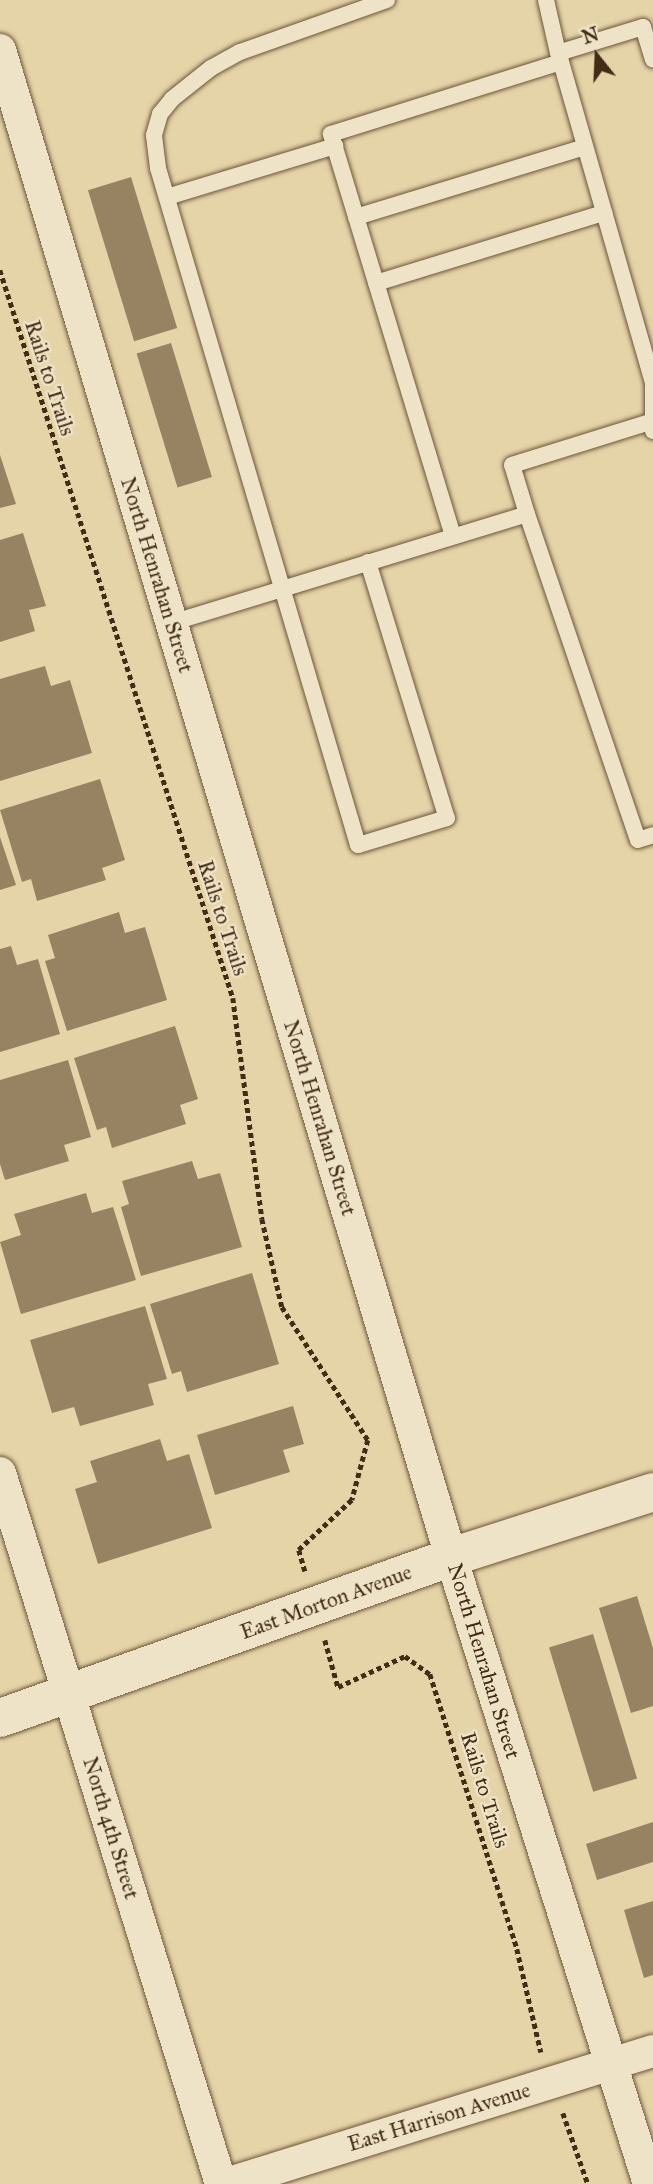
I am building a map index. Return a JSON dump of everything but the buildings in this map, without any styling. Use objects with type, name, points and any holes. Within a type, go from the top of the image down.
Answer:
[{"type":"main road","name":"East Morton Avenue","points":[[0,1717],[70,1696],[451,1557],[653,1492]]},
{"type":"street","name":"North Henrahan Street","points":[[0,50],[451,1557],[649,2184]]},
{"type":"street","name":"North 4th Street","points":[[0,1473],[223,2184]]},
{"type":"street","name":"East Harrison Avenue","points":[[223,2184],[610,2063],[653,2052]]},
{"type":"lane","points":[[368,562],[447,818],[358,845],[167,197],[154,135],[160,114],[185,85],[240,52],[387,0]]},
{"type":"lane","points":[[546,0],[653,384],[651,427],[512,465],[638,840],[653,835]]},
{"type":"lane","points":[[453,536],[331,134],[560,58],[643,27],[653,58]]},
{"type":"lane","points":[[167,197],[335,146]]},
{"type":"lane","points":[[356,217],[585,146]]},
{"type":"lane","points":[[376,283],[604,213]]},
{"type":"lane","points":[[171,623],[527,514]]},
{"type":"path","name":"Rails to Trails","points":[[0,270],[233,998],[262,1219],[282,1307],[368,1440],[352,1500],[299,1550]]},
{"type":"path","name":"Rails to Trails","points":[[329,1653],[338,1687],[405,1656],[430,1674],[517,1949],[541,2051]]},
{"type":"path","points":[[565,2119],[588,2184]]}]
